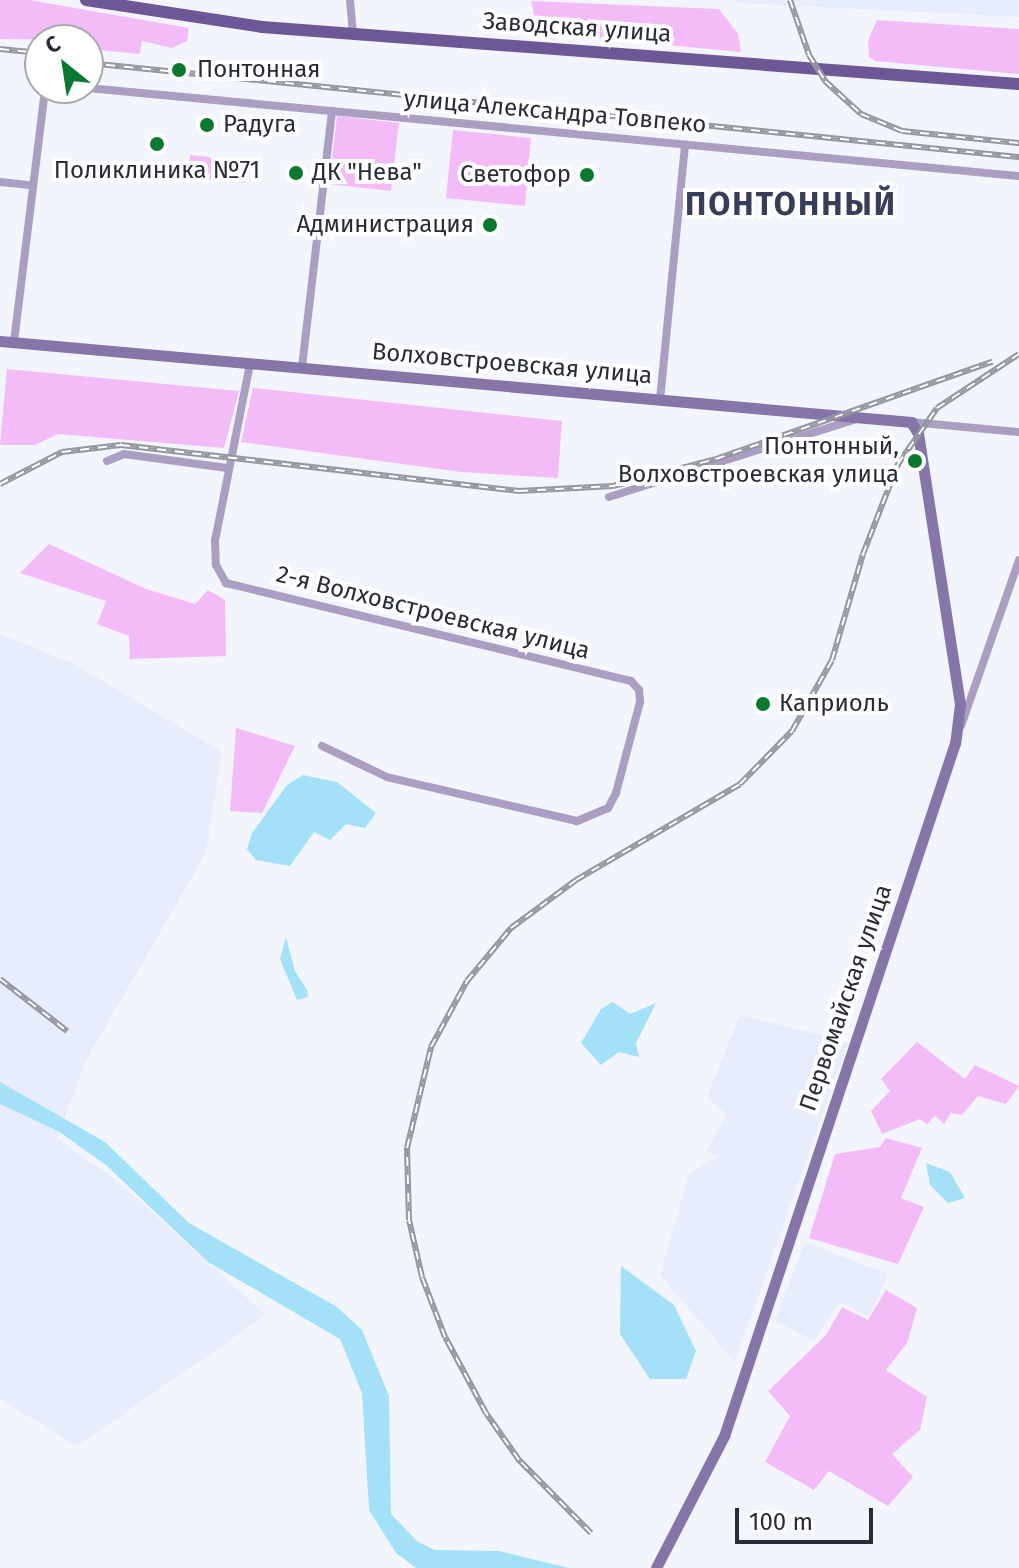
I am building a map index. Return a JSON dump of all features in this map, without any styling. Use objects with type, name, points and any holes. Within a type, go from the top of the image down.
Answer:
[{"type":"main road","name":"Заводская улица","points":[[86,0],[192,19],[353,34],[1019,84]]},
{"type":"street","points":[[350,0],[353,34]]},
{"type":"street","name":"улица Александра Товпеко","points":[[104,90],[1019,176]]},
{"type":"street","points":[[14,342],[30,185],[43,104]]},
{"type":"street","points":[[302,367],[332,111]]},
{"type":"street","points":[[660,400],[685,145]]},
{"type":"street","points":[[0,182],[30,185]]},
{"type":"street","name":"Волховстроевская улица","points":[[0,341],[1019,432]]},
{"type":"street","points":[[107,461],[124,454],[227,468],[250,364]]},
{"type":"street","points":[[609,497],[861,418]]},
{"type":"street","name":"Первомайская улица","points":[[656,1568],[724,1436],[955,743],[960,704],[924,459],[911,422]]},
{"type":"street","name":"2-я Волховстроевская улица","points":[[227,468],[215,541],[216,565],[226,583],[631,681],[640,702],[616,793],[608,808],[577,821],[387,777],[322,746]]},
{"type":"street","points":[[955,743],[1019,560]]},
{"type":"shaded area","points":[[0,0],[29,0],[189,28],[187,41],[172,48],[142,41],[140,54],[104,51],[104,24],[24,24],[24,39],[0,39]]},
{"type":"shaded area","points":[[735,0],[1019,0],[1019,17],[739,3]]},
{"type":"shaded area","points":[[531,1],[719,9],[738,34],[741,52],[552,34],[537,27]]},
{"type":"shaded area","points":[[877,20],[1019,29],[1019,74],[875,61],[869,57],[868,41]]},
{"type":"shaded area","points":[[337,116],[399,123],[391,191],[329,184]]},
{"type":"shaded area","points":[[453,130],[531,138],[525,206],[446,198]]},
{"type":"shaded area","points":[[190,155],[248,161],[246,183],[188,177]]},
{"type":"shaded area","points":[[7,369],[239,391],[224,448],[58,434],[35,445],[0,445]]},
{"type":"shaded area","points":[[253,388],[562,421],[558,478],[461,472],[241,442]]},
{"type":"shaded area","points":[[49,544],[146,589],[195,604],[208,590],[225,600],[226,656],[130,659],[129,636],[97,624],[106,601],[20,573]]},
{"type":"shaded area","points":[[0,634],[74,664],[222,752],[206,853],[85,1062],[57,1139],[115,1179],[266,1315],[77,1446],[0,1399]]},
{"type":"shaded area","points":[[236,728],[295,746],[262,813],[230,811]]},
{"type":"shaded area","points":[[740,1015],[848,1042],[735,1362],[660,1275],[689,1174],[717,1157],[706,1151],[727,1115],[707,1097]]},
{"type":"shaded area","points":[[917,1042],[965,1079],[975,1065],[1019,1086],[1006,1104],[978,1096],[962,1115],[951,1113],[944,1124],[935,1116],[927,1124],[920,1119],[882,1134],[871,1111],[890,1091],[881,1079]]},
{"type":"shaded area","points":[[886,1138],[922,1148],[901,1198],[924,1207],[898,1264],[809,1238],[835,1154],[880,1147]]},
{"type":"shaded area","points":[[805,1242],[888,1274],[869,1317],[840,1302],[814,1341],[775,1320]]},
{"type":"shaded area","points":[[886,1290],[917,1308],[907,1343],[886,1370],[927,1397],[920,1430],[892,1454],[913,1477],[888,1506],[829,1471],[814,1490],[765,1462],[790,1416],[768,1391],[826,1335],[842,1307],[868,1320]]},
{"type":"water","points":[[303,775],[337,782],[376,813],[365,828],[346,824],[330,840],[314,832],[290,866],[256,860],[247,849],[252,833],[287,785]]},
{"type":"water","points":[[286,937],[295,971],[307,990],[308,997],[297,1000],[280,959]]},
{"type":"water","points":[[613,1002],[630,1014],[656,1003],[636,1043],[639,1057],[619,1052],[601,1065],[581,1043],[601,1009]]},
{"type":"water","points":[[0,1082],[105,1142],[189,1223],[337,1307],[362,1330],[389,1396],[391,1514],[418,1542],[435,1550],[499,1551],[569,1568],[416,1568],[396,1553],[369,1510],[362,1393],[340,1339],[208,1262],[106,1165],[58,1131],[0,1104]]},
{"type":"water","points":[[926,1163],[950,1172],[965,1198],[948,1203],[930,1185]]},
{"type":"water","points":[[621,1266],[674,1305],[696,1351],[686,1379],[650,1379],[620,1334]]},
{"type":"railway","points":[[790,0],[809,55],[825,81],[861,114],[902,131],[1019,143]]},
{"type":"railway","points":[[0,49],[24,51]]},
{"type":"railway","points":[[104,65],[1019,157]]},
{"type":"railway","points":[[591,1533],[519,1460],[486,1413],[445,1337],[422,1277],[409,1220],[407,1148],[431,1047],[467,981],[511,928],[576,880],[740,784],[792,731],[832,660],[863,554],[898,464],[937,408],[1019,354]]},
{"type":"railway","points":[[0,484],[62,452],[121,445],[519,491],[613,486],[716,459],[992,362]]},
{"type":"railway","points":[[0,979],[67,1031]]},
{"type":"place","name":"Понтонная","points":[[179,70]]},
{"type":"place","name":"Радуга","points":[[207,125]]},
{"type":"place","name":"Поликлиника №71","points":[[157,144]]},
{"type":"place","name":"ДК \"Нева\"","points":[[296,173]]},
{"type":"place","name":"Светофор","points":[[587,175]]},
{"type":"place","name":"Администрация","points":[[490,225]]},
{"type":"place","name":"Понтонный, Волховстроевская улица","points":[[915,461]]},
{"type":"place","name":"Каприоль","points":[[763,704]]},
{"type":"district","name":"ПОНТОННЫЙ","points":[[791,204]]}]
